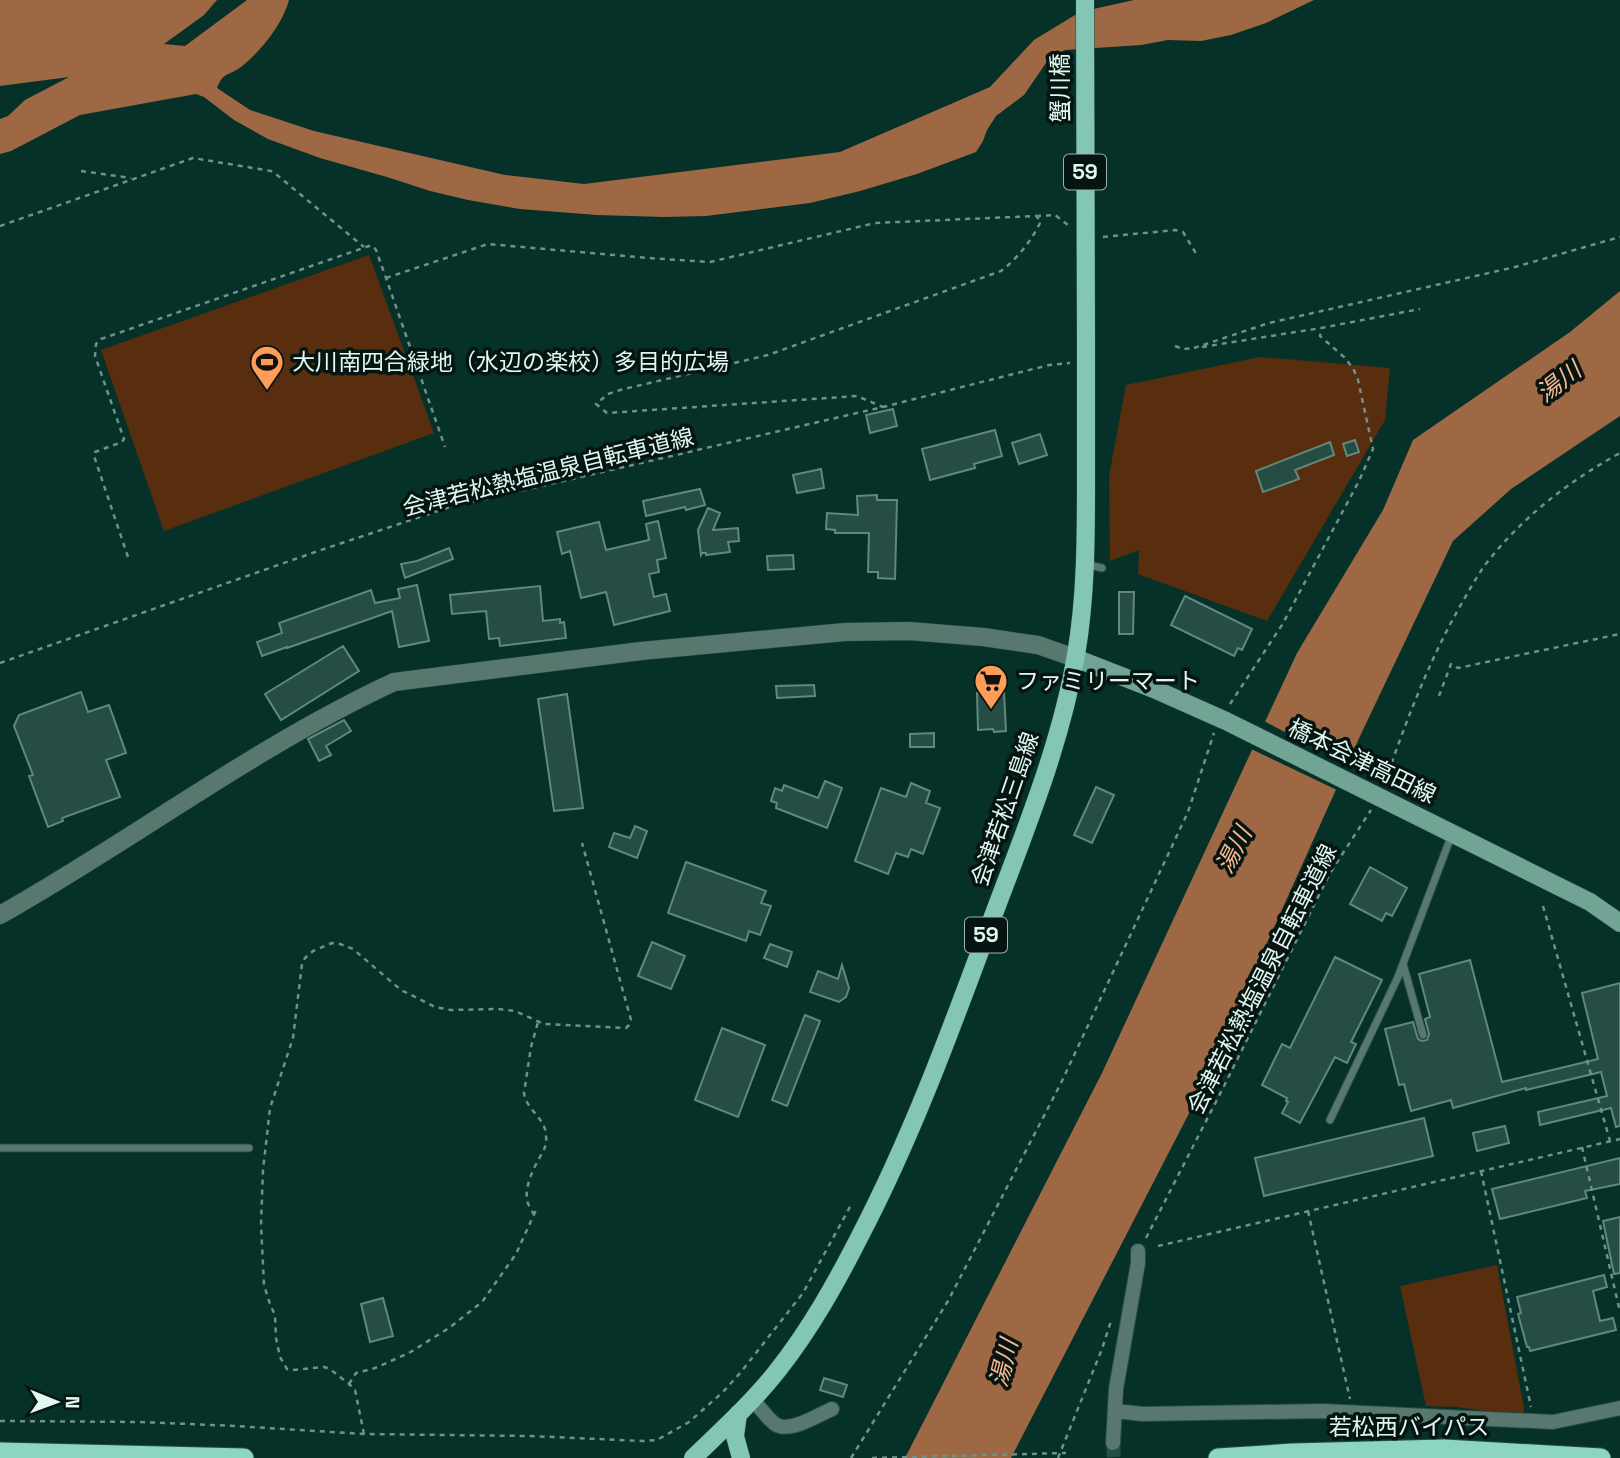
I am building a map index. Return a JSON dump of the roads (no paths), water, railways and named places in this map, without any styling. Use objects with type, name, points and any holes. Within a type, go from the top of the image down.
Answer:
[{"type":"highway","name":"若松西バイパス","points":[[1218,1458],[1444,1449],[1601,1458]]},
{"type":"highway","points":[[0,1451],[244,1458]]},
{"type":"main road","name":"蟹川橋","points":[[1085,0],[1086,345]]},
{"type":"main road","name":"会津若松三島線","points":[[693,1458],[777,1372],[816,1317],[839,1277],[901,1153],[948,1038],[1047,768],[1064,712],[1075,658],[1083,594],[1093,566],[1086,345]]},
{"type":"main road","name":"橋本会津高田線","points":[[1075,658],[1144,684],[1223,720],[1590,902],[1620,923]]},
{"type":"main road","points":[[738,1414],[735,1436],[741,1458]]},
{"type":"street","points":[[0,915],[229,773],[358,698],[394,682],[640,651],[845,632],[909,631],[973,635],[1038,645],[1075,658]]},
{"type":"street","points":[[1113,1443],[1116,1389],[1138,1251]]},
{"type":"street","points":[[752,1399],[774,1424],[782,1426],[794,1426],[832,1409]]},
{"type":"street","points":[[1115,1411],[1143,1414],[1353,1412],[1559,1421],[1620,1408]]},
{"type":"lane","points":[[1330,1120],[1398,977],[1452,833]]},
{"type":"lane","points":[[1403,963],[1423,1035]]},
{"type":"lane","points":[[0,1148],[250,1148]]},
{"type":"water","points":[[0,0],[217,0],[204,15],[164,44],[185,46],[247,0],[289,0],[282,18],[263,46],[241,67],[224,77],[217,88],[250,110],[314,131],[505,175],[584,184],[840,152],[990,87],[1034,40],[1080,12],[1134,0],[1314,0],[1266,23],[1231,35],[1201,41],[1168,40],[1141,45],[1065,50],[1048,60],[1024,95],[996,116],[976,152],[917,174],[810,203],[706,216],[664,217],[520,209],[430,191],[320,158],[268,139],[196,94],[80,115],[11,151],[0,154],[0,119],[8,116],[25,100],[69,77],[0,86]]},
{"type":"water","name":"湯川","points":[[1620,291],[1620,416],[1511,489],[1453,541],[1361,734],[1199,1094],[1011,1458],[905,1458],[1102,1073],[1297,653],[1383,510],[1413,440],[1570,332]]},
{"type":"tunnel","points":[[1113,1443],[1114,1458]]},
{"type":"place","name":"大川南四合緑地（水辺の楽校）多目的広場","points":[[267,392]]},
{"type":"place","name":"ファミリーマート","points":[[991,711]]}]
